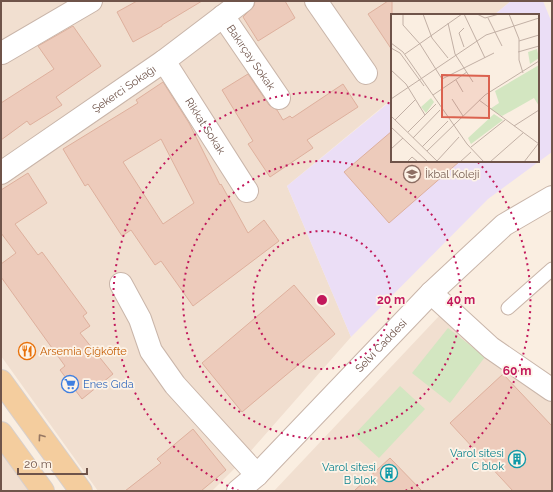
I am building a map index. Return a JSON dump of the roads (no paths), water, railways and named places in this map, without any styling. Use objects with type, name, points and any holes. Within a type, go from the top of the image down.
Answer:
[{"type":"main road","points":[[1,381],[80,491]]},
{"type":"main road","points":[[1,433],[43,491]]},
{"type":"street","points":[[1,51],[2,53],[91,1]]},
{"type":"street","name":"Şekerci Sokağı","points":[[1,173],[164,62],[243,1]]},
{"type":"street","points":[[316,1],[366,73]]},
{"type":"street","name":"Bakırçay Sokak","points":[[224,16],[279,98]]},
{"type":"street","name":"Rikkat Sokak","points":[[164,62],[247,191]]},
{"type":"street","name":"Selvi Caddesi","points":[[238,491],[257,475],[431,293],[504,225],[552,197]]},
{"type":"street","points":[[121,284],[140,318],[151,351],[175,385],[257,475]]},
{"type":"street","points":[[431,293],[491,348],[552,390]]},
{"type":"lane","points":[[508,308],[552,269]]},
{"type":"place","name":"İkbal Koleji","points":[[412,174]]},
{"type":"place","name":"Arsemia Çiğköfte","points":[[27,351]]},
{"type":"place","name":"Enes Gıda","points":[[70,384]]},
{"type":"place","name":"Varol sitesi C blok","points":[[517,459]]},
{"type":"place","name":"Varol sitesi B blok","points":[[389,473]]}]
